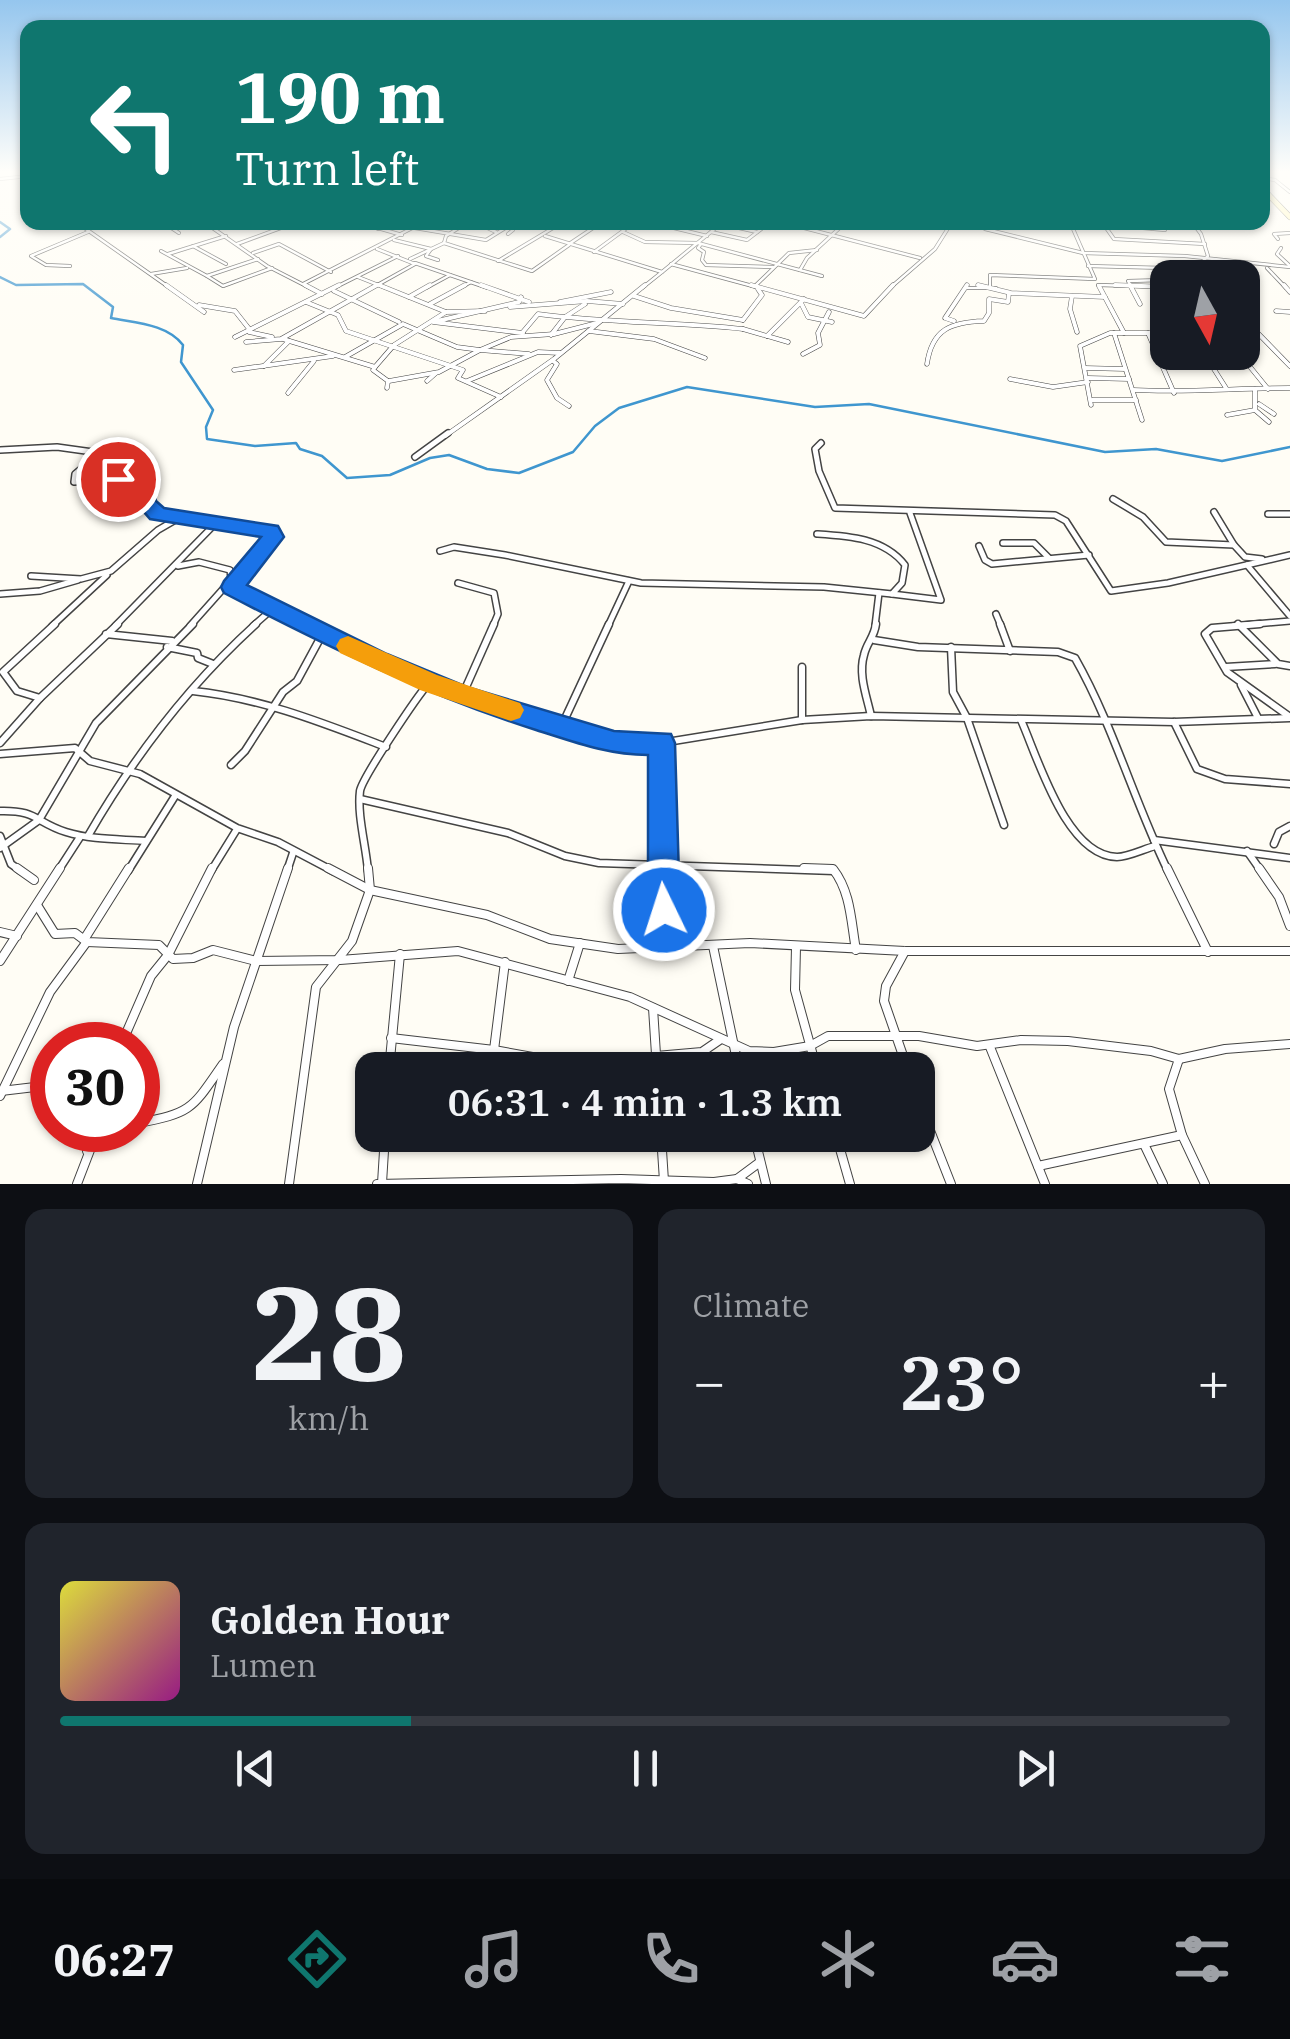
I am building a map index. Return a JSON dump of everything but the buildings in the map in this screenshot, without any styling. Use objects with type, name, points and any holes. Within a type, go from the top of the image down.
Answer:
[{"type":"street","points":[[174,230],[179,233]]},
{"type":"street","points":[[217,230],[272,268],[322,294]]},
{"type":"street","points":[[237,244],[275,230]]},
{"type":"street","points":[[382,230],[402,235]]},
{"type":"street","points":[[303,284],[411,230]]},
{"type":"street","points":[[429,230],[486,240],[503,230]]},
{"type":"street","points":[[408,260],[444,243],[456,230]]},
{"type":"street","points":[[493,230],[499,232]]},
{"type":"street","points":[[508,234],[514,230]]},
{"type":"street","points":[[498,261],[552,230]]},
{"type":"street","points":[[444,243],[532,271],[590,230]]},
{"type":"street","points":[[594,252],[625,230]]},
{"type":"street","points":[[683,230],[747,240],[759,230]]},
{"type":"street","points":[[415,457],[552,360],[714,230]]},
{"type":"street","points":[[749,230],[757,232]]},
{"type":"street","points":[[813,230],[923,259]]},
{"type":"street","points":[[800,270],[836,230]]},
{"type":"street","points":[[671,264],[864,316],[910,267],[935,249],[947,230]]},
{"type":"street","points":[[989,230],[1083,253],[1290,266]]},
{"type":"street","points":[[1073,230],[1124,333]]},
{"type":"street","points":[[1105,230],[1114,238],[1205,244]]},
{"type":"street","points":[[1165,230],[1173,242]]},
{"type":"street","points":[[1197,230],[1208,256],[1202,258]]},
{"type":"street","points":[[70,266],[46,265],[31,256],[88,232],[204,312]]},
{"type":"street","points":[[623,232],[645,242],[700,243],[774,266]]},
{"type":"street","points":[[1278,240],[1274,234],[1290,233]]},
{"type":"street","points":[[168,254],[226,236]]},
{"type":"street","points":[[545,236],[662,272]]},
{"type":"street","points":[[394,240],[431,250]]},
{"type":"street","points":[[700,243],[698,248],[704,252],[702,260],[706,265],[774,266],[822,276]]},
{"type":"street","points":[[251,254],[280,244],[331,272]]},
{"type":"street","points":[[192,246],[226,264]]},
{"type":"street","points":[[377,248],[529,302]]},
{"type":"street","points":[[756,287],[787,252],[801,248],[817,250]]},
{"type":"street","points":[[1281,248],[1277,254],[1290,266]]},
{"type":"street","points":[[431,250],[426,256],[438,260]]},
{"type":"street","points":[[161,251],[223,286],[272,268]]},
{"type":"street","points":[[235,337],[398,256]]},
{"type":"street","points":[[207,276],[258,259]]},
{"type":"street","points":[[246,342],[281,338],[415,262]]},
{"type":"street","points":[[1088,266],[1150,268]]},
{"type":"street","points":[[1265,266],[1290,292]]},
{"type":"street","points":[[151,274],[187,268]]},
{"type":"street","points":[[408,297],[450,275]]},
{"type":"street","points":[[990,286],[990,275],[1150,287]]},
{"type":"street","points":[[358,277],[446,312],[488,311]]},
{"type":"street","points":[[1140,304],[1129,280],[1150,280]]},
{"type":"street","points":[[429,305],[471,282]]},
{"type":"street","points":[[1010,293],[1008,302],[989,299],[984,321],[945,318],[964,286],[990,286],[1010,293],[1105,298]]},
{"type":"street","points":[[743,329],[743,320],[762,296],[756,287]]},
{"type":"street","points":[[332,290],[399,322]]},
{"type":"street","points":[[552,304],[611,292]]},
{"type":"street","points":[[633,296],[671,308],[743,320]]},
{"type":"street","points":[[1072,296],[1070,309],[1078,332]]},
{"type":"street","points":[[507,308],[520,302],[520,298]]},
{"type":"street","points":[[344,357],[404,324],[507,308],[589,301],[623,304]]},
{"type":"street","points":[[550,334],[565,316],[589,301]]},
{"type":"street","points":[[802,301],[808,317],[832,322]]},
{"type":"street","points":[[766,336],[802,301]]},
{"type":"street","points":[[306,302],[343,320],[346,331],[376,338],[424,359],[454,364],[463,370],[456,376],[500,397]]},
{"type":"street","points":[[196,305],[236,310],[248,331],[375,367]]},
{"type":"street","points":[[1276,311],[1290,312]]},
{"type":"street","points":[[439,372],[388,380],[373,370],[394,345],[446,312]]},
{"type":"street","points":[[802,354],[820,346],[818,333],[829,312]]},
{"type":"street","points":[[522,333],[538,314],[600,322],[669,322],[743,329],[788,342]]},
{"type":"street","points":[[927,364],[926,353],[934,337],[954,321]]},
{"type":"street","points":[[433,322],[550,334],[600,322]]},
{"type":"street","points":[[408,325],[457,347],[528,354]]},
{"type":"street","points":[[589,331],[654,339],[705,358]]},
{"type":"street","points":[[1136,400],[1092,403],[1080,346],[1093,336],[1148,333],[1174,393]]},
{"type":"street","points":[[426,382],[480,350],[529,334]]},
{"type":"street","points":[[1114,334],[1142,420]]},
{"type":"street","points":[[1260,335],[1290,366]]},
{"type":"street","points":[[264,366],[290,341]]},
{"type":"street","points":[[466,382],[528,354],[547,349],[560,353]]},
{"type":"street","points":[[234,370],[336,355]]},
{"type":"street","points":[[288,393],[316,359]]},
{"type":"street","points":[[552,360],[557,364],[547,380],[569,406]]},
{"type":"street","points":[[1085,368],[1125,369]]},
{"type":"street","points":[[1214,370],[1226,388]]},
{"type":"street","points":[[1253,370],[1269,389]]},
{"type":"street","points":[[1010,379],[1052,387],[1129,378]]},
{"type":"street","points":[[387,388],[388,380]]},
{"type":"street","points":[[1255,388],[1255,410]]},
{"type":"street","points":[[1133,390],[1174,393],[1290,388]]},
{"type":"street","points":[[1253,399],[1274,414]]},
{"type":"street","points":[[1227,415],[1255,410]]},
{"type":"street","points":[[1255,410],[1269,422]]},
{"type":"street","points":[[821,443],[814,449],[832,505],[840,509],[1056,515],[1066,521],[1106,588],[1118,592],[1288,557]]},
{"type":"street","points":[[0,450],[57,447],[100,452],[75,474],[74,482],[118,479],[142,484],[151,510],[177,519],[273,533],[233,582],[96,723],[39,820],[1,847]]},
{"type":"street","points":[[1113,499],[1142,517],[1166,542],[1234,545]]},
{"type":"street","points":[[440,551],[454,547],[488,552],[629,581],[824,587],[940,601],[910,512]]},
{"type":"street","points":[[1214,512],[1245,557],[1270,560]]},
{"type":"street","points":[[1268,514],[1290,514]]},
{"type":"street","points":[[40,698],[16,693],[2,675],[111,571],[158,530],[177,519]]},
{"type":"street","points":[[0,743],[40,698],[178,566],[216,523]]},
{"type":"street","points":[[817,534],[857,539],[894,553],[903,563],[905,575],[892,594]]},
{"type":"street","points":[[1003,543],[1034,543],[1049,558]]},
{"type":"street","points":[[980,546],[985,560],[992,564],[1088,555]]},
{"type":"street","points":[[178,566],[199,562],[230,570],[232,587],[429,683],[619,744],[661,743],[802,720],[871,716],[1174,722],[1290,718]]},
{"type":"street","points":[[1247,566],[1290,618]]},
{"type":"street","points":[[0,594],[40,591],[111,571]]},
{"type":"street","points":[[32,576],[81,580]]},
{"type":"street","points":[[562,726],[629,581]]},
{"type":"street","points":[[458,583],[494,593],[498,614],[462,696]]},
{"type":"street","points":[[874,640],[879,593]]},
{"type":"street","points":[[0,961],[126,770],[215,664],[269,612],[279,610]]},
{"type":"street","points":[[996,614],[1010,651]]},
{"type":"street","points":[[1290,618],[1212,628],[1205,634],[1207,643],[1240,682],[1290,718]]},
{"type":"street","points":[[1238,624],[1278,664]]},
{"type":"street","points":[[231,765],[305,668],[324,633]]},
{"type":"street","points":[[105,634],[170,644],[215,664]]},
{"type":"street","points":[[871,716],[862,659],[866,645],[874,640],[918,647],[1065,653],[1076,658],[1092,688],[1154,843],[1208,952]]},
{"type":"street","points":[[952,647],[951,681],[1004,826]]},
{"type":"street","points":[[1225,667],[1290,666]]},
{"type":"street","points":[[802,668],[806,691],[802,720]]},
{"type":"street","points":[[1240,682],[1258,718]]},
{"type":"street","points":[[289,1184],[316,987],[340,960],[370,890],[360,798],[363,781],[408,706],[429,683]]},
{"type":"street","points":[[192,691],[224,694],[330,724],[386,748]]},
{"type":"street","points":[[1022,720],[1067,825],[1078,840],[1116,857],[1154,843],[1246,850],[1290,858]]},
{"type":"street","points":[[1174,722],[1197,768],[1225,779],[1290,784]]},
{"type":"street","points":[[10,733],[6,748],[10,752]]},
{"type":"street","points":[[660,948],[664,910],[661,743]]},
{"type":"street","points":[[0,754],[68,746],[90,761],[140,774],[237,828],[278,842],[370,890],[487,915],[538,937],[580,944],[856,950],[1290,951]]},
{"type":"street","points":[[1,1093],[22,1042],[67,962],[86,940],[175,796]]},
{"type":"street","points":[[360,798],[508,832],[564,856],[599,863],[832,869],[843,889],[856,950]]},
{"type":"street","points":[[0,811],[28,810],[39,820],[84,837],[146,841]]},
{"type":"street","points":[[1274,844],[1278,832],[1290,826]]},
{"type":"street","points":[[131,1022],[151,976],[168,956],[200,888],[237,828]]},
{"type":"street","points":[[0,836],[4,860],[34,880]]},
{"type":"street","points":[[1246,850],[1268,880],[1290,926]]},
{"type":"street","points":[[197,1184],[224,1062],[294,852]]},
{"type":"street","points":[[37,906],[52,932],[75,932],[86,940],[155,944],[168,956],[193,958],[214,950],[256,961],[340,960],[447,950],[506,962],[653,1006],[734,1046],[774,1052],[810,1046],[828,1036],[928,1036],[990,1047],[1034,1039],[1126,1048],[1178,1059],[1225,1049],[1290,1044]]},
{"type":"street","points":[[0,932],[17,936]]},
{"type":"street","points":[[568,981],[580,944]]},
{"type":"street","points":[[713,946],[735,1052]]},
{"type":"street","points":[[796,947],[791,959],[812,1052]]},
{"type":"street","points":[[902,1052],[884,992],[905,950]]},
{"type":"street","points":[[390,1052],[400,954]]},
{"type":"street","points":[[494,1050],[506,962]]},
{"type":"street","points":[[653,1006],[656,1052]]},
{"type":"street","points":[[391,1038],[505,1052]]},
{"type":"street","points":[[702,1052],[721,1039]]},
{"type":"street","points":[[990,1047],[1044,1184]]},
{"type":"street","points":[[1178,1059],[1169,1089],[1182,1135],[1205,1184]]},
{"type":"street","points":[[160,1119],[180,1115],[200,1096],[224,1062]]},
{"type":"street","points":[[1,1093],[30,1089]]},
{"type":"street","points":[[1038,1166],[1182,1135]]},
{"type":"street","points":[[1144,1144],[1163,1184]]},
{"type":"street","points":[[935,1145],[950,1184]]},
{"type":"street","points":[[77,1184],[88,1152]]},
{"type":"street","points":[[383,1152],[380,1184],[737,1179],[748,1184]]},
{"type":"street","points":[[662,1152],[664,1181]]},
{"type":"street","points":[[758,1152],[766,1184]]},
{"type":"street","points":[[841,1152],[850,1184]]},
{"type":"street","points":[[737,1179],[760,1162]]},
{"type":"waterway","points":[[0,237],[10,229],[8,227]]},
{"type":"waterway","points":[[0,277],[16,285],[83,284],[113,307],[111,318],[150,326],[176,338],[183,345],[181,362],[213,410],[206,427],[207,439],[255,446],[296,443],[300,449],[322,456],[347,478],[390,475],[430,458],[449,455],[487,469],[519,473],[573,452],[595,426],[619,408],[687,387],[815,407],[869,404],[1105,452],[1156,449],[1222,461],[1290,447]]},
{"type":"slow traffic","points":[[348,646],[462,696],[511,710]]},
{"type":"route","points":[[118,479],[142,484],[147,504],[158,514],[271,531],[273,537],[232,587],[378,661],[462,696],[614,743],[661,743],[664,910]]}]
